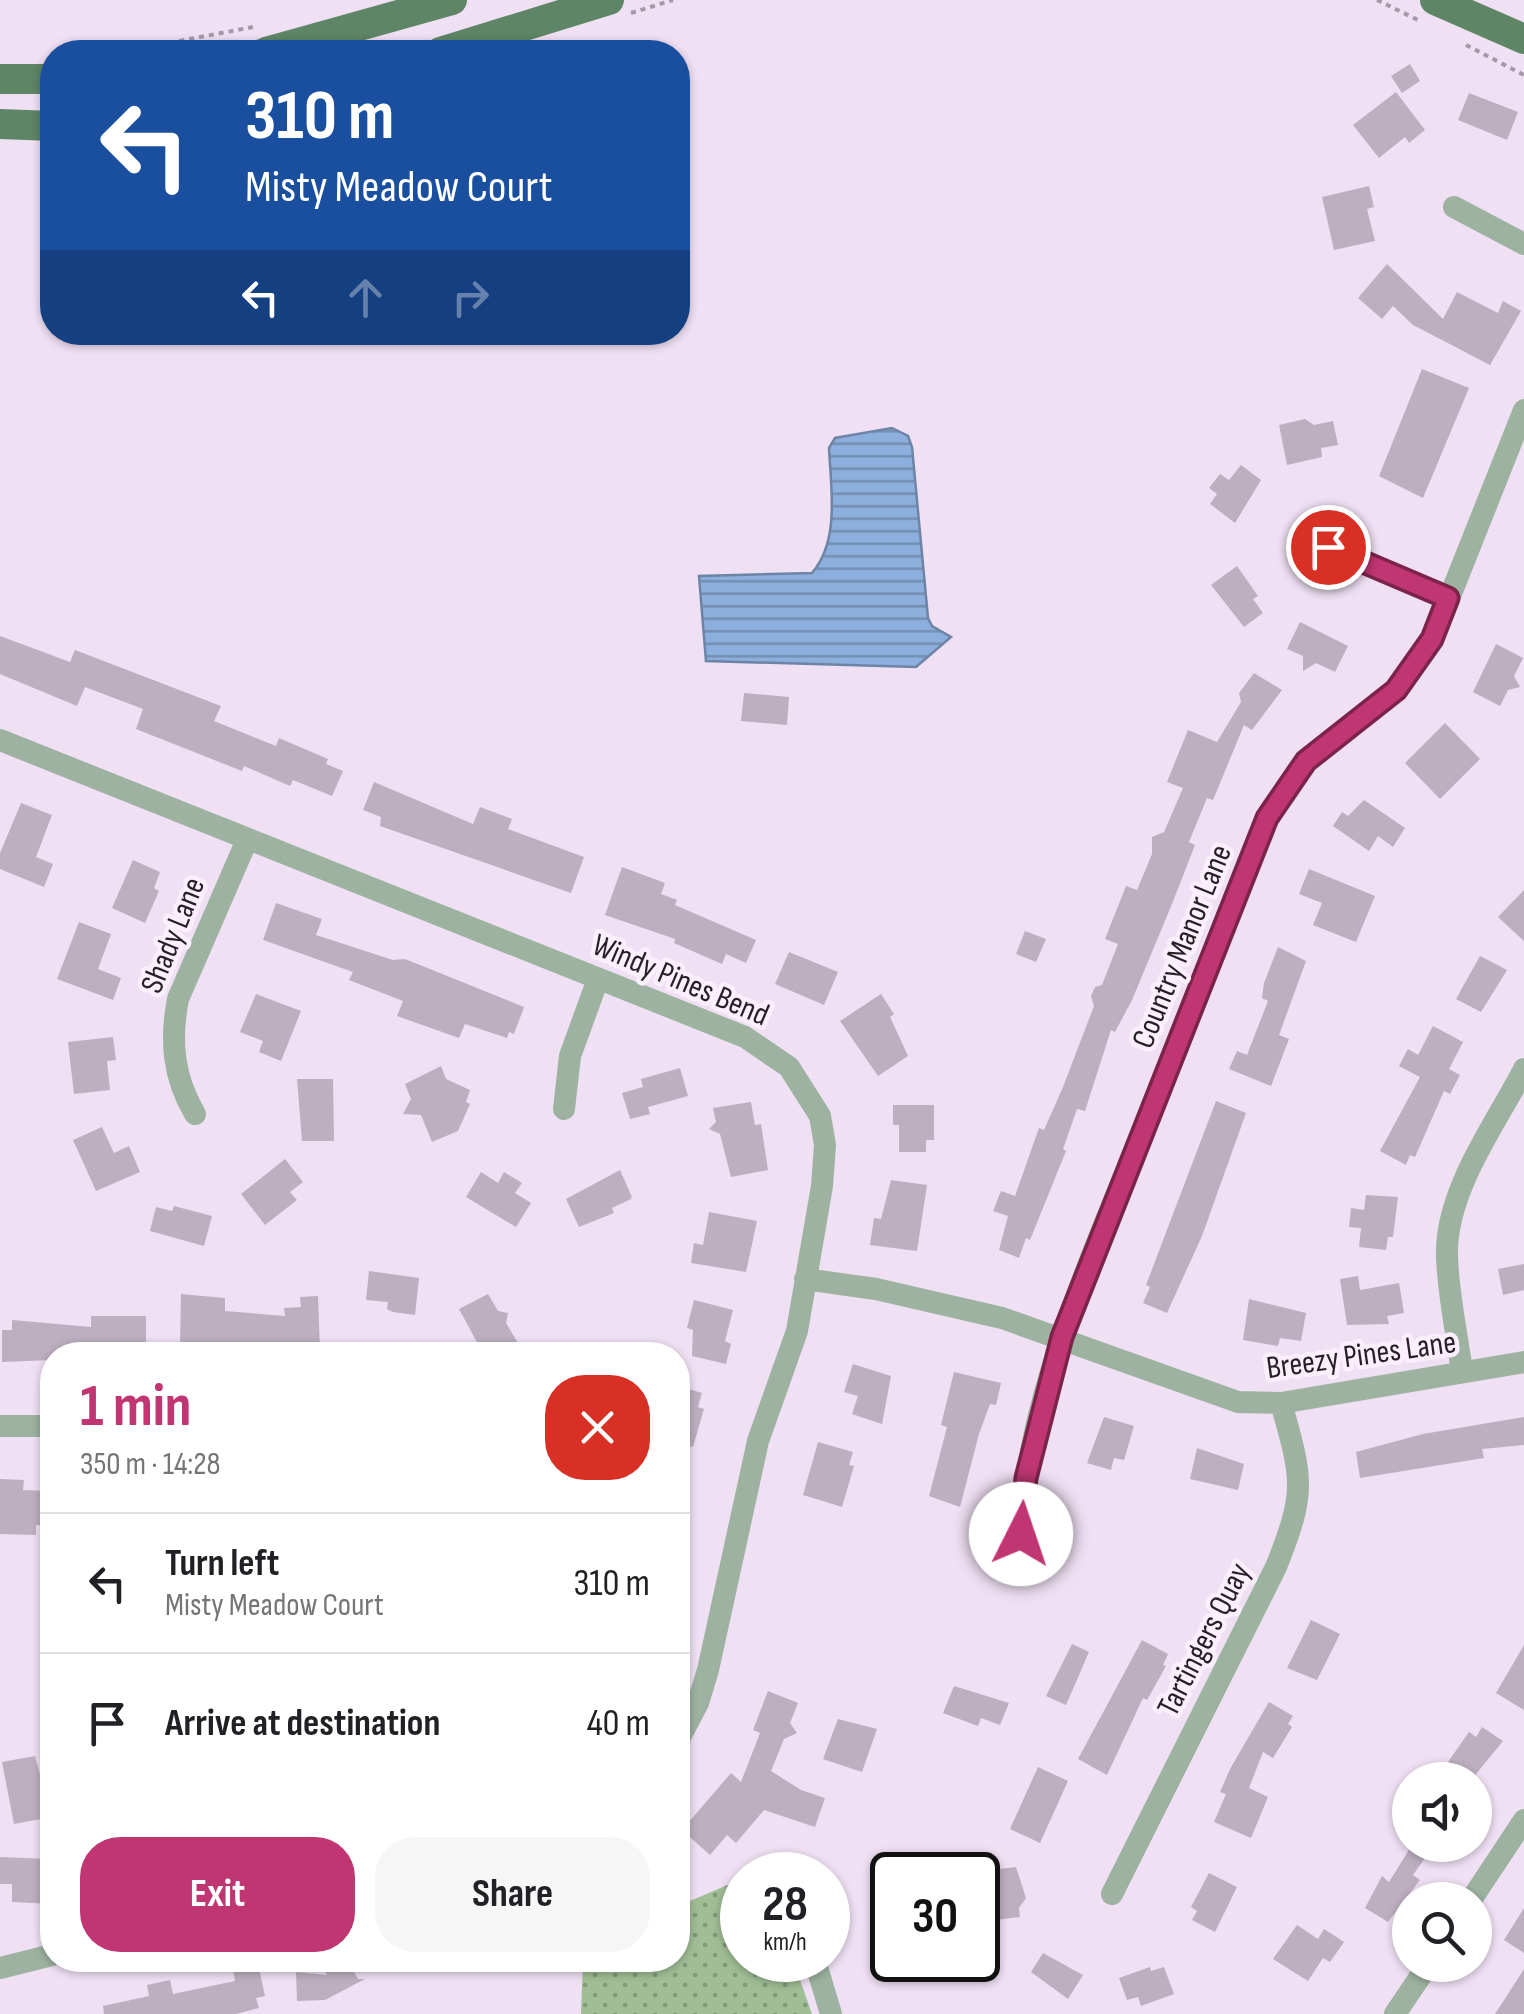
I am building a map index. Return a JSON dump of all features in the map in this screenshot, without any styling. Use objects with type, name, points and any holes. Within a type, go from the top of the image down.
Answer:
[{"type":"main road","points":[[268,38],[452,0]]},
{"type":"main road","points":[[479,40],[609,0]]},
{"type":"main road","points":[[1435,0],[1524,39]]},
{"type":"main road","points":[[0,80],[40,79]]},
{"type":"main road","points":[[0,124],[40,126]]},
{"type":"street","points":[[1454,207],[1524,244]]},
{"type":"street","name":"Country Manor Lane","points":[[1026,1568],[1021,1512],[1026,1478],[1062,1337],[1267,818],[1306,761],[1396,690],[1432,639],[1524,410]]},
{"type":"street","points":[[1328,547],[1448,598]]},
{"type":"street","name":"Windy Pines Bend","points":[[0,740],[746,1036],[789,1068],[806,1090],[820,1116],[825,1145],[822,1186],[805,1279],[790,1358],[758,1441],[708,1670],[690,1713]]},
{"type":"street","name":"Shady Lane","points":[[195,1114],[179,1080],[173,1053],[175,1012],[247,840]]},
{"type":"street","points":[[564,1109],[570,1056],[598,979]]},
{"type":"street","points":[[1462,1372],[1446,1254],[1450,1226],[1457,1199],[1524,1069]]},
{"type":"street","name":"Breezy Pines Lane","points":[[805,1279],[940,1302],[1062,1337],[1213,1396],[1281,1404],[1524,1362]]},
{"type":"street","name":"Tartingers Quay","points":[[1112,1894],[1276,1567],[1298,1514],[1300,1470],[1281,1404]]},
{"type":"street","points":[[0,1426],[40,1426]]},
{"type":"street","points":[[1483,1882],[1524,1820]]},
{"type":"street","points":[[0,1968],[40,1958]]},
{"type":"street","points":[[821,1982],[831,2014]]},
{"type":"street","points":[[1395,2014],[1417,1982]]},
{"type":"path","points":[[237,40],[268,38]]},
{"type":"green space","points":[[720,1888],[720,1982],[801,1982],[812,2014],[581,2014],[583,1972],[690,1972],[690,1901]]},
{"type":"water","points":[[892,428],[908,436],[912,447],[928,618],[932,626],[951,637],[916,667],[706,661],[699,576],[812,573],[821,560],[830,530],[829,448],[835,438]]},
{"type":"building","points":[[1410,64],[1420,81],[1402,93],[1391,76]]},
{"type":"building","points":[[1396,92],[1425,130],[1409,143],[1405,137],[1379,158],[1353,125]]},
{"type":"building","points":[[1469,93],[1518,112],[1507,140],[1458,120]]},
{"type":"building","points":[[1369,186],[1374,207],[1367,209],[1375,241],[1334,250],[1322,197]]},
{"type":"building","points":[[1387,264],[1443,319],[1457,292],[1498,313],[1503,301],[1521,311],[1490,365],[1413,325],[1393,306],[1382,319],[1358,298]]},
{"type":"building","points":[[1422,369],[1469,388],[1423,498],[1379,476]]},
{"type":"building","points":[[1305,419],[1314,425],[1333,421],[1338,445],[1321,448],[1322,457],[1287,465],[1279,425]]},
{"type":"building","points":[[1241,465],[1261,480],[1235,523],[1210,504],[1217,494],[1209,488],[1220,474],[1229,480]]},
{"type":"building","points":[[1237,566],[1258,596],[1253,599],[1263,613],[1244,627],[1211,585]]},
{"type":"building","points":[[1300,622],[1348,646],[1335,672],[1316,663],[1303,671],[1303,656],[1287,649]]},
{"type":"building","points":[[0,636],[70,662],[75,650],[221,706],[214,721],[276,746],[279,738],[328,759],[326,764],[343,771],[332,796],[293,780],[290,786],[244,766],[242,771],[136,729],[143,709],[85,687],[77,706],[0,674]]},
{"type":"building","points":[[1496,644],[1523,658],[1514,676],[1520,687],[1508,690],[1500,706],[1473,692]]},
{"type":"building","points":[[1254,673],[1282,690],[1252,730],[1244,725],[1213,800],[1207,798],[1189,842],[1195,845],[1172,904],[1132,1000],[1115,1032],[1111,1030],[1085,1111],[1077,1109],[1063,1149],[1066,1151],[1030,1240],[1026,1238],[1019,1258],[999,1250],[1008,1216],[993,1211],[1001,1191],[1015,1196],[1039,1128],[1044,1130],[1063,1087],[1094,1006],[1091,996],[1095,987],[1102,985],[1118,944],[1105,939],[1126,886],[1137,890],[1152,854],[1152,837],[1164,832],[1183,788],[1167,782],[1188,730],[1217,742],[1241,702],[1239,693]]},
{"type":"building","points":[[744,693],[789,697],[787,725],[741,721]]},
{"type":"building","points":[[1445,723],[1480,759],[1440,799],[1405,763]]},
{"type":"building","points":[[374,782],[473,824],[480,807],[512,819],[508,829],[584,857],[571,893],[380,826],[381,817],[363,810]]},
{"type":"building","points":[[1364,800],[1405,828],[1393,847],[1378,836],[1369,851],[1333,826],[1342,812],[1348,816]]},
{"type":"building","points":[[21,803],[52,815],[36,857],[53,864],[44,887],[0,869],[0,853]]},
{"type":"building","points":[[133,860],[160,872],[154,888],[159,891],[145,923],[112,908]]},
{"type":"building","points":[[622,867],[665,883],[661,894],[677,900],[675,905],[756,940],[746,963],[726,954],[722,964],[674,943],[675,939],[605,915]]},
{"type":"building","points":[[1309,869],[1375,896],[1356,942],[1313,925],[1322,903],[1299,894]]},
{"type":"building","points":[[1524,890],[1524,941],[1498,917]]},
{"type":"building","points":[[276,903],[322,919],[316,935],[393,960],[405,959],[524,1007],[514,1034],[509,1032],[507,1038],[465,1024],[459,1038],[397,1016],[403,1001],[349,980],[353,972],[263,940]]},
{"type":"building","points":[[79,922],[111,934],[98,969],[121,978],[113,1000],[57,979]]},
{"type":"building","points":[[1025,931],[1046,939],[1036,962],[1016,954]]},
{"type":"building","points":[[1278,947],[1306,961],[1279,1035],[1289,1039],[1271,1086],[1229,1069],[1237,1051],[1247,1055],[1268,1001],[1262,998],[1264,983]]},
{"type":"building","points":[[789,952],[838,972],[824,1005],[775,984]]},
{"type":"building","points":[[1480,956],[1507,970],[1481,1012],[1456,999]]},
{"type":"building","points":[[256,994],[301,1011],[281,1061],[259,1052],[263,1041],[240,1032]]},
{"type":"building","points":[[881,994],[894,1014],[890,1017],[908,1056],[878,1076],[840,1021]]},
{"type":"building","points":[[1433,1026],[1463,1042],[1449,1069],[1460,1075],[1450,1094],[1444,1091],[1415,1157],[1410,1155],[1406,1165],[1380,1151],[1420,1077],[1399,1066],[1408,1049],[1418,1055]]},
{"type":"building","points":[[113,1037],[116,1060],[107,1061],[110,1090],[74,1094],[68,1042]]},
{"type":"building","points":[[441,1066],[446,1079],[470,1090],[466,1102],[470,1104],[458,1131],[432,1142],[421,1115],[403,1114],[411,1099],[405,1084]]},
{"type":"building","points":[[680,1068],[688,1096],[648,1107],[650,1114],[630,1119],[622,1093],[643,1087],[641,1079]]},
{"type":"building","points":[[297,1079],[333,1079],[334,1141],[302,1141]]},
{"type":"building","points":[[1216,1101],[1246,1113],[1202,1236],[1167,1313],[1143,1303],[1150,1287],[1146,1285]]},
{"type":"building","points":[[751,1102],[755,1125],[761,1124],[768,1170],[731,1177],[720,1134],[709,1129],[716,1122],[713,1108]]},
{"type":"building","points":[[893,1105],[934,1105],[934,1140],[926,1140],[926,1152],[899,1152],[899,1125],[893,1125]]},
{"type":"building","points":[[102,1127],[114,1153],[129,1146],[140,1172],[96,1191],[73,1140]]},
{"type":"building","points":[[285,1159],[303,1182],[290,1192],[297,1200],[265,1225],[241,1194]]},
{"type":"building","points":[[620,1170],[632,1197],[629,1198],[633,1198],[612,1208],[614,1213],[579,1227],[566,1199]]},
{"type":"building","points":[[481,1172],[498,1183],[504,1172],[522,1183],[515,1193],[531,1203],[516,1227],[466,1197]]},
{"type":"building","points":[[891,1180],[927,1185],[917,1251],[870,1245],[874,1218],[881,1219]]},
{"type":"building","points":[[1366,1195],[1398,1197],[1393,1237],[1388,1237],[1386,1250],[1359,1247],[1361,1228],[1349,1227],[1351,1208],[1364,1210]]},
{"type":"building","points":[[174,1206],[212,1216],[204,1246],[150,1231],[156,1207],[172,1211]]},
{"type":"building","points":[[709,1212],[757,1221],[746,1272],[691,1263],[694,1243],[703,1245]]},
{"type":"building","points":[[1524,1264],[1524,1290],[1503,1295],[1498,1269]]},
{"type":"building","points":[[369,1271],[419,1278],[415,1315],[393,1312],[387,1309],[388,1302],[366,1300]]},
{"type":"building","points":[[1358,1276],[1360,1290],[1399,1283],[1404,1313],[1387,1316],[1389,1324],[1347,1325],[1340,1279]]},
{"type":"building","points":[[181,1294],[225,1298],[225,1311],[285,1316],[284,1308],[301,1307],[300,1297],[318,1296],[320,1342],[180,1342]]},
{"type":"building","points":[[488,1294],[498,1311],[508,1313],[506,1323],[517,1342],[477,1342],[459,1309]]},
{"type":"building","points":[[1249,1299],[1306,1313],[1301,1341],[1280,1338],[1278,1346],[1243,1340]]},
{"type":"building","points":[[694,1300],[733,1310],[725,1341],[731,1344],[726,1364],[692,1356],[693,1330],[687,1328]]},
{"type":"building","points":[[91,1316],[146,1316],[146,1342],[40,1342],[40,1360],[2,1362],[2,1330],[12,1330],[12,1320],[91,1327]]},
{"type":"building","points":[[853,1364],[891,1376],[882,1424],[852,1414],[858,1396],[844,1392]]},
{"type":"building","points":[[954,1372],[1001,1383],[996,1405],[990,1404],[979,1434],[960,1507],[929,1496],[947,1427],[941,1425]]},
{"type":"building","points":[[690,1390],[702,1393],[698,1407],[704,1409],[693,1447]]},
{"type":"building","points":[[1104,1417],[1134,1426],[1124,1460],[1114,1458],[1111,1470],[1087,1463]]},
{"type":"building","points":[[1524,1417],[1524,1445],[1482,1449],[1484,1458],[1360,1478],[1356,1452],[1423,1434]]},
{"type":"building","points":[[818,1442],[853,1452],[849,1465],[854,1466],[842,1507],[803,1495]]},
{"type":"building","points":[[1197,1448],[1244,1464],[1238,1490],[1190,1479]]},
{"type":"building","points":[[0,1479],[24,1480],[23,1490],[40,1491],[40,1525],[36,1525],[36,1535],[0,1534]]},
{"type":"building","points":[[1311,1620],[1340,1634],[1317,1680],[1287,1668]]},
{"type":"building","points":[[1142,1640],[1168,1654],[1163,1665],[1166,1666],[1147,1700],[1143,1698],[1107,1775],[1078,1759]]},
{"type":"building","points":[[1072,1644],[1089,1652],[1066,1705],[1046,1696]]},
{"type":"building","points":[[1524,1645],[1524,1710],[1496,1693]]},
{"type":"building","points":[[954,1686],[1009,1703],[1000,1725],[981,1718],[978,1726],[943,1713]]},
{"type":"building","points":[[768,1691],[798,1703],[790,1723],[797,1733],[784,1739],[771,1771],[801,1790],[825,1798],[815,1827],[764,1810],[736,1843],[727,1835],[710,1855],[690,1837],[690,1821],[731,1773],[741,1782],[760,1733],[753,1730]]},
{"type":"building","points":[[1269,1702],[1293,1716],[1288,1724],[1292,1727],[1273,1758],[1263,1752],[1249,1788],[1268,1797],[1251,1838],[1214,1822],[1226,1794],[1220,1792],[1230,1769]]},
{"type":"building","points":[[838,1719],[877,1729],[862,1772],[823,1759]]},
{"type":"building","points":[[1482,1727],[1503,1741],[1486,1762],[1448,1762],[1469,1732],[1476,1737]]},
{"type":"building","points":[[35,1756],[40,1775],[40,1819],[14,1824],[2,1762]]},
{"type":"building","points":[[1038,1767],[1068,1781],[1040,1843],[1010,1829]]},
{"type":"building","points":[[0,1857],[40,1859],[40,1903],[12,1902],[12,1884],[0,1884]]},
{"type":"building","points":[[1401,1862],[1422,1862],[1413,1875],[1418,1882],[1392,1882],[1392,1917],[1388,1922],[1365,1908],[1382,1876],[1389,1882]]},
{"type":"building","points":[[1016,1867],[1026,1898],[1019,1908],[1020,1917],[1000,1919],[1000,1869]]},
{"type":"building","points":[[1209,1873],[1237,1887],[1215,1932],[1192,1920],[1197,1911],[1191,1907]]},
{"type":"building","points":[[1524,1908],[1524,1953],[1504,1940]]},
{"type":"building","points":[[1297,1925],[1318,1939],[1324,1929],[1344,1942],[1330,1962],[1323,1958],[1308,1981],[1273,1959]]},
{"type":"building","points":[[1043,1953],[1083,1975],[1068,1999],[1031,1972]]},
{"type":"building","points":[[1150,1967],[1151,1971],[1164,1967],[1174,1994],[1141,2006],[1138,1997],[1127,2000],[1119,1978]]},
{"type":"building","points":[[1524,1969],[1524,2014],[1495,2014]]},
{"type":"building","points":[[233,1972],[260,1972],[265,1996],[256,1998],[259,2008],[236,2014],[104,2014],[103,2006],[149,1996],[147,1985],[170,1980],[173,1994],[235,1981]]},
{"type":"building","points":[[296,1972],[327,1975],[325,1972],[354,1972],[358,1979],[365,1979],[325,2000],[297,2001]]},
{"type":"route","points":[[1021,1534],[1026,1478],[1062,1337],[1267,818],[1306,761],[1396,690],[1432,639],[1448,598],[1328,547]]}]
